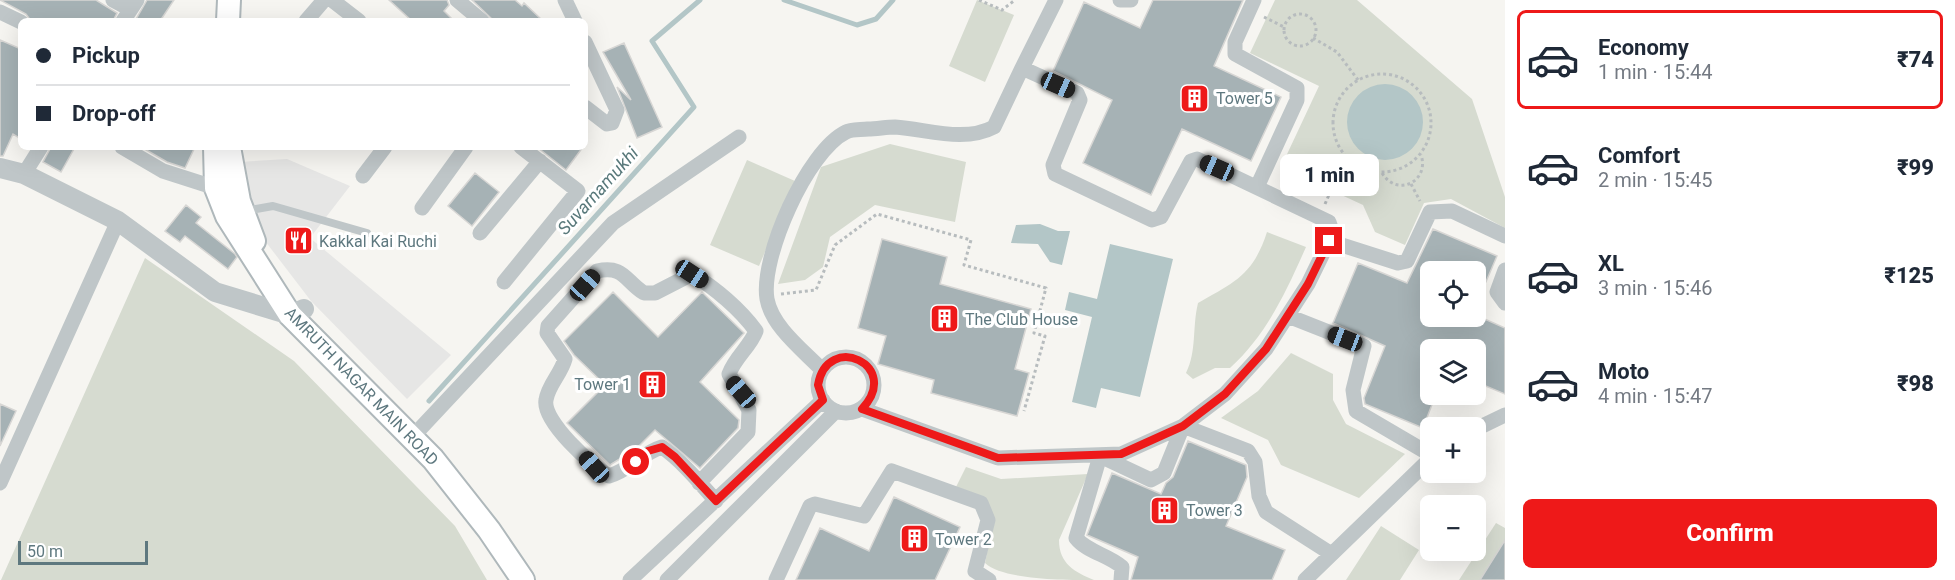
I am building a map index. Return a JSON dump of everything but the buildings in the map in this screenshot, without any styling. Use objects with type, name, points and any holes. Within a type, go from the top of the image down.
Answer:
[{"type":"main road","points":[[218,0],[218,18]]},
{"type":"main road","points":[[228,18],[229,0]]},
{"type":"main road","name":"AMRUTH NAGAR MAIN ROAD","points":[[215,150],[216,188],[227,216],[297,312],[433,459],[489,530],[523,580]]},
{"type":"main road","name":"AMRUTH NAGAR MAIN ROAD","points":[[229,150],[231,167],[254,242],[282,284],[297,312],[336,340],[418,431],[469,490],[535,580]]},
{"type":"street","points":[[113,0],[130,10]]},
{"type":"street","points":[[309,18],[324,0]]},
{"type":"street","points":[[332,0],[355,18]]},
{"type":"street","points":[[457,0],[478,18]]},
{"type":"street","points":[[565,0],[574,18]]},
{"type":"street","points":[[822,370],[777,322],[768,299],[770,259],[800,183],[823,150],[847,131],[894,127],[965,135],[985,132],[994,127],[1056,0]]},
{"type":"street","points":[[1120,0],[1131,0]]},
{"type":"street","points":[[1251,5],[1235,42],[1235,54],[1297,88],[1297,100],[1257,187]]},
{"type":"street","points":[[0,12],[18,21]]},
{"type":"street","points":[[588,48],[617,110],[612,123],[607,124],[588,109]]},
{"type":"street","points":[[862,409],[998,458],[1121,454],[1183,426],[1225,394],[1266,349],[1308,284],[1329,241],[1332,231],[1329,222],[1197,159],[1191,161],[1161,218],[1152,220],[1055,174],[1053,165],[1080,99],[1077,93],[1022,68]]},
{"type":"street","points":[[418,431],[613,223],[740,137]]},
{"type":"street","points":[[24,174],[39,150]]},
{"type":"street","points":[[127,150],[164,171],[216,188]]},
{"type":"street","points":[[363,176],[383,150]]},
{"type":"street","points":[[422,208],[464,150]]},
{"type":"street","points":[[504,282],[578,190],[525,150]]},
{"type":"street","points":[[480,233],[540,161]]},
{"type":"street","points":[[0,168],[24,174],[118,221],[215,292],[297,312]]},
{"type":"street","points":[[1329,241],[1398,263],[1407,261],[1430,213],[1452,211],[1505,236]]},
{"type":"street","points":[[0,483],[118,221]]},
{"type":"street","points":[[699,483],[748,432],[749,410],[729,374],[737,356],[753,340],[756,331],[748,321],[692,274],[655,293],[644,293],[622,273],[609,269],[597,272],[548,326],[547,333],[565,358],[562,371],[552,384],[545,401],[548,416],[594,467],[609,476],[623,472],[648,451],[662,447],[675,457],[699,483],[716,501]]},
{"type":"street","points":[[1505,270],[1497,292],[1505,303]]},
{"type":"street","points":[[748,321],[768,299]]},
{"type":"street","points":[[1287,316],[1364,346],[1353,390],[1356,411],[1420,449]]},
{"type":"street","points":[[842,357],[857,359],[864,363],[873,376],[875,384],[871,399],[862,409],[850,413],[836,411],[823,400],[818,385],[822,370],[834,360],[842,357]]},
{"type":"street","points":[[633,579],[823,400]]},
{"type":"street","points":[[667,580],[836,411]]},
{"type":"street","points":[[1486,424],[1505,415]]},
{"type":"street","points":[[1100,456],[1151,480],[1158,478],[1164,473],[1183,426]]},
{"type":"street","points":[[1183,426],[1248,451],[1255,462],[1259,496],[1266,512],[1330,553]]},
{"type":"street","points":[[1100,456],[1076,538],[1081,544],[1122,567],[1121,580]]},
{"type":"street","points":[[1305,580],[1420,467]]},
{"type":"street","points":[[776,580],[810,506],[815,504],[864,516],[870,510],[892,471],[981,503],[988,520],[975,571],[989,580]]},
{"type":"lane","points":[[244,212],[273,206],[368,233]]},
{"type":"path","points":[[979,0],[1002,10],[1016,0]]},
{"type":"path","points":[[1251,5],[1284,27]]},
{"type":"path","points":[[1303,14],[1313,21],[1316,27],[1313,38],[1308,44],[1295,45],[1286,38],[1284,27],[1290,17],[1303,14]]},
{"type":"path","points":[[1313,38],[1336,52],[1358,80]]},
{"type":"path","points":[[1391,75],[1413,84],[1421,92],[1431,113],[1431,135],[1421,154],[1404,168],[1382,173],[1361,168],[1346,156],[1335,136],[1334,114],[1342,95],[1358,80],[1368,76],[1391,75]]},
{"type":"path","points":[[1382,173],[1386,179],[1398,186],[1411,184],[1417,180],[1423,168],[1421,154]]},
{"type":"path","points":[[1319,217],[1346,156]]},
{"type":"path","points":[[768,299],[816,290],[835,245],[878,214],[971,240],[964,265],[1046,288],[1034,333],[1045,336],[1024,411]]},
{"type":"shaded area","points":[[977,0],[1014,15],[985,82],[949,66]]},
{"type":"shaded area","points":[[1275,0],[1357,0],[1472,99],[1505,197],[1505,228],[1451,199],[1424,203],[1405,245],[1375,232],[1363,205],[1281,167],[1319,86],[1250,53]]},
{"type":"shaded area","points":[[1378,84],[1392,84],[1406,90],[1417,101],[1423,115],[1420,137],[1412,149],[1392,160],[1378,160],[1364,154],[1353,143],[1347,129],[1347,115],[1353,101],[1364,90]]},
{"type":"shaded area","points":[[890,144],[966,162],[955,222],[875,205],[830,237],[823,267],[805,280],[778,284],[821,167]]},
{"type":"shaded area","points":[[287,159],[350,186],[310,238],[451,355],[407,399],[311,301],[262,237],[240,162]]},
{"type":"shaded area","points":[[747,160],[795,181],[759,266],[710,245]]},
{"type":"shaded area","points":[[1040,224],[1058,231],[1070,231],[1062,265],[1050,262],[1038,244],[1011,243],[1016,225]]},
{"type":"shaded area","points":[[1267,232],[1306,247],[1283,296],[1255,341],[1230,368],[1215,368],[1193,379],[1186,373],[1192,356],[1198,303],[1232,283],[1249,268],[1262,247]]},
{"type":"shaded area","points":[[1110,244],[1173,259],[1140,397],[1101,388],[1096,408],[1072,402],[1092,317],[1065,310],[1069,292],[1097,299]]},
{"type":"shaded area","points":[[145,258],[294,361],[455,526],[487,580],[1,580]]},
{"type":"shaded area","points":[[1291,353],[1333,374],[1333,400],[1346,424],[1405,454],[1359,498],[1281,465],[1268,440],[1221,418],[1258,391]]},
{"type":"shaded area","points":[[966,467],[1001,479],[1088,474],[1059,540],[1062,555],[1069,566],[1094,580],[1020,576],[994,569],[985,563],[992,527],[956,487]]},
{"type":"shaded area","points":[[1496,523],[1505,528],[1505,540],[1480,580],[1459,580],[1471,561],[1486,561],[1486,538]]},
{"type":"shaded area","points":[[1381,526],[1419,550],[1400,580],[1346,580]]},
{"type":"waterway","name":"Suvarnamukhi","points":[[429,401],[694,107],[652,41],[700,0]]},
{"type":"waterway","name":"Suvarnamukhi","points":[[784,0],[857,25],[876,19],[893,0]]},
{"type":"place","name":"Tower 5","points":[[1195,98]]},
{"type":"place","name":"Kakkal Kai Ruchi","points":[[298,241]]},
{"type":"place","name":"The Club House","points":[[944,319]]},
{"type":"place","name":"Tower 1","points":[[652,384]]},
{"type":"place","name":"Tower 3","points":[[1165,510]]},
{"type":"place","name":"Tower 2","points":[[914,539]]},
{"type":"route","points":[[636,462],[648,451],[662,447],[675,457],[716,501],[823,400],[818,385],[822,370],[827,364],[842,357],[857,359],[864,363],[873,376],[874,392],[862,409],[998,458],[1121,454],[1183,426],[1225,394],[1266,349],[1308,284],[1329,241]]}]
